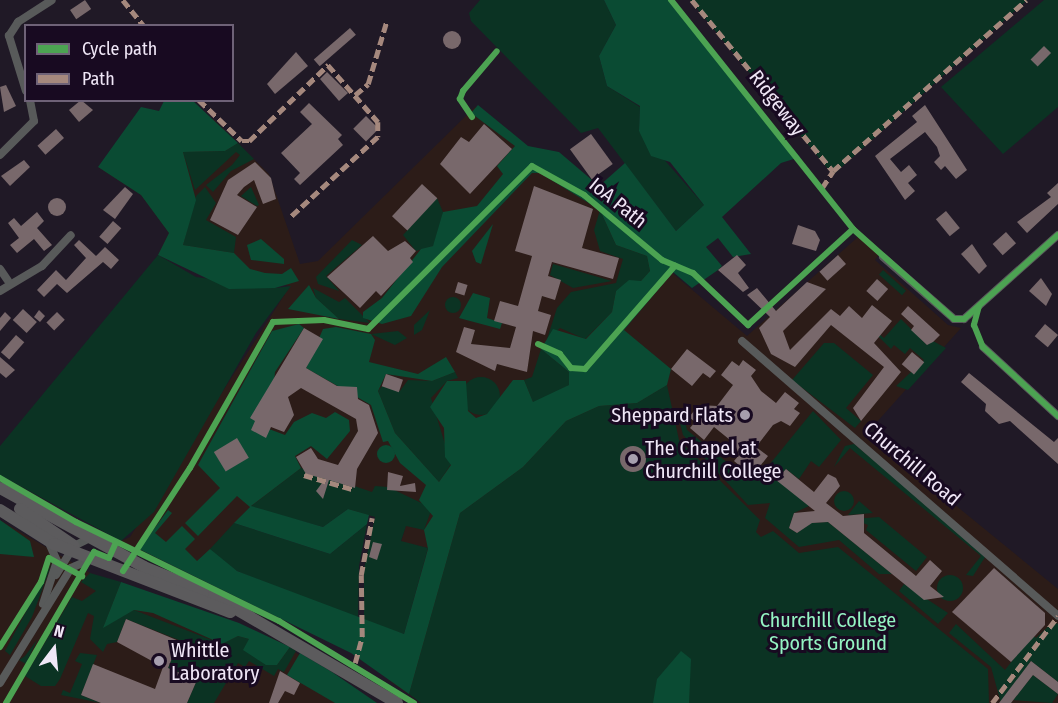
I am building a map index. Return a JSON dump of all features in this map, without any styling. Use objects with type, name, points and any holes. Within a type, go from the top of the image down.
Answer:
[{"type":"main road","points":[[0,488],[90,538],[265,624],[397,703]]},
{"type":"main road","points":[[0,494],[72,550]]},
{"type":"main road","points":[[0,510],[47,541],[265,624]]},
{"type":"street","points":[[24,85],[9,36],[18,22],[52,0]]},
{"type":"street","points":[[0,155],[34,121],[30,102]]},
{"type":"street","points":[[0,291],[8,281],[42,266],[71,235]]},
{"type":"street","points":[[883,256],[954,319],[964,319],[1058,235]]},
{"type":"street","points":[[0,269],[8,281]]},
{"type":"street","name":"Churchill Road","points":[[742,341],[1058,616]]},
{"type":"street","points":[[983,347],[1058,416]]},
{"type":"street","points":[[49,588],[72,550],[90,538]]},
{"type":"street","points":[[39,616],[57,561],[47,541]]},
{"type":"street","points":[[0,683],[39,616],[71,568],[72,550]]},
{"type":"street","points":[[71,568],[91,559]]},
{"type":"shaded area","points":[[475,107],[747,336],[859,236],[880,253],[875,260],[948,325],[961,328],[867,433],[1058,589],[1058,703],[421,703],[391,682],[428,548],[401,542],[406,525],[378,573],[364,569],[375,517],[348,509],[250,507],[189,573],[121,541],[130,537],[290,286],[158,255],[169,233],[141,195],[98,167],[213,119],[269,174],[300,264],[318,261]]},
{"type":"shaded area","points":[[0,520],[90,573],[274,639],[377,703],[0,703]]},
{"type":"green space","points":[[480,0],[604,0],[616,25],[599,56],[607,86],[640,107],[639,131],[704,205],[676,231],[598,128],[581,133],[471,21],[469,13]]},
{"type":"green space","points":[[604,0],[668,0],[800,157],[781,163],[722,217],[751,254],[733,257],[718,238],[706,247],[722,266],[718,270],[692,288],[673,272],[624,330],[671,369],[667,385],[637,403],[599,406],[566,421],[523,467],[460,513],[409,694],[351,653],[139,549],[168,510],[172,513],[155,533],[166,542],[182,526],[195,539],[185,549],[197,561],[210,549],[237,571],[404,634],[428,549],[424,530],[433,516],[419,500],[426,485],[400,463],[388,441],[383,442],[371,405],[306,368],[323,329],[336,327],[371,334],[375,340],[369,362],[418,374],[446,357],[455,372],[432,381],[386,374],[378,391],[395,433],[439,482],[451,465],[445,457],[444,428],[430,407],[447,381],[466,381],[468,411],[476,418],[487,414],[513,380],[524,380],[533,402],[569,385],[569,372],[541,349],[553,329],[586,339],[612,312],[616,291],[629,280],[641,281],[650,271],[647,256],[616,245],[600,210],[540,173],[532,173],[442,267],[411,316],[382,324],[363,318],[363,312],[382,298],[421,249],[433,246],[443,212],[477,206],[503,174],[497,166],[515,146],[471,113],[478,105],[528,146],[559,152],[599,186],[625,163],[676,231],[704,205],[670,162],[651,156],[639,131],[640,106],[607,86],[599,56],[616,25]]},
{"type":"green space","points":[[690,0],[1027,0],[833,175]]},
{"type":"green space","points":[[1044,0],[1058,0],[1058,107],[1003,154],[941,87]]},
{"type":"green space","points":[[164,102],[194,102],[238,143],[225,151],[183,152],[196,200],[183,245],[234,253],[250,269],[265,273],[282,274],[291,268],[299,281],[275,288],[229,289],[158,255],[169,233],[141,195],[98,167],[141,107],[159,111]]},
{"type":"green space","points":[[238,143],[254,159],[231,171],[213,192],[206,185],[232,165],[240,155],[236,152],[195,190],[183,152],[225,151]]},
{"type":"green space","points":[[205,187],[216,203],[206,220],[236,237],[234,253],[183,245],[196,196]]},
{"type":"green space","points":[[251,187],[259,205],[257,206],[241,196]]},
{"type":"green space","points":[[437,198],[443,212],[441,234],[433,246],[416,251],[403,235]]},
{"type":"green space","points":[[600,210],[616,245],[647,256],[650,271],[641,281],[616,291],[612,312],[585,339],[560,328],[547,339],[557,308],[571,292],[616,283],[623,259],[600,251],[594,230]]},
{"type":"green space","points":[[493,224],[481,264],[476,262],[472,251]]},
{"type":"green space","points":[[261,239],[284,259],[284,264],[251,260],[247,245]]},
{"type":"green space","points":[[352,240],[362,245],[326,276],[339,291],[318,284],[316,277]]},
{"type":"green space","points":[[158,255],[196,277],[275,288],[291,286],[256,333],[154,512],[121,541],[0,475],[0,446]]},
{"type":"green space","points":[[553,264],[612,281],[573,288],[550,275]]},
{"type":"green space","points":[[883,270],[906,291],[902,295],[879,274]]},
{"type":"green space","points":[[309,285],[316,298],[339,319],[288,309]]},
{"type":"green space","points":[[313,288],[339,302],[345,298],[370,323],[339,319],[316,298]]},
{"type":"green space","points":[[473,293],[490,298],[487,318],[502,323],[500,329],[459,318]]},
{"type":"green space","points":[[450,297],[456,297],[461,305],[459,311],[450,313],[445,308],[445,302]]},
{"type":"green space","points":[[430,310],[422,330],[414,335],[414,325]]},
{"type":"green space","points":[[861,319],[884,338],[901,319],[927,345],[931,340],[946,348],[908,390],[896,386],[924,360],[910,348],[905,354],[894,345],[891,349]]},
{"type":"green space","points":[[299,324],[304,328],[275,372],[269,429],[285,435],[294,422],[312,413],[326,418],[335,412],[349,420],[350,431],[327,459],[311,446],[295,456],[301,468],[251,506],[323,527],[348,509],[369,515],[367,524],[330,554],[234,523],[250,507],[237,496],[198,536],[185,523],[220,488],[198,465],[272,331]]},
{"type":"green space","points":[[398,331],[407,338],[395,345],[371,334]]},
{"type":"green space","points":[[824,343],[834,343],[873,375],[846,408],[861,421],[855,428],[792,380]]},
{"type":"green space","points":[[541,349],[569,372],[569,385],[543,402],[533,402],[524,380],[532,377]]},
{"type":"green space","points":[[455,372],[458,378],[447,381],[431,398],[451,464],[439,482],[395,433],[378,391],[382,386],[400,391],[408,380],[432,381]]},
{"type":"green space","points":[[481,377],[494,383],[500,396],[494,409],[481,415],[468,409],[462,396],[468,383]]},
{"type":"green space","name":"Churchill College Sports Ground","points":[[667,385],[679,440],[760,520],[756,532],[761,537],[773,531],[799,553],[838,547],[988,669],[989,703],[421,703],[409,694],[460,513],[523,467],[566,421],[599,406],[637,403]]},
{"type":"green space","points":[[813,411],[841,440],[819,467],[811,461],[799,479],[786,469],[777,479],[809,506],[794,513],[789,528],[797,533],[809,523],[828,522],[892,574],[879,574],[839,540],[799,547],[765,518],[770,503],[748,505],[683,435],[680,423],[684,417],[687,430],[744,476],[761,475]]},
{"type":"green space","points":[[854,444],[987,554],[973,576],[966,575],[981,556],[850,448],[834,467],[845,446]]},
{"type":"green space","points":[[386,445],[392,448],[395,454],[392,460],[386,463],[380,460],[377,454],[380,448]]},
{"type":"green space","points":[[301,468],[372,492],[375,486],[388,487],[432,508],[424,530],[406,526],[401,541],[428,548],[404,634],[364,622],[364,569],[375,517],[348,509],[323,527],[250,507]]},
{"type":"green space","points":[[844,491],[851,494],[854,501],[851,508],[844,511],[837,508],[834,501],[837,494]]},
{"type":"green space","points":[[859,501],[873,513],[848,515]]},
{"type":"green space","points":[[879,517],[927,557],[916,571],[866,530],[868,525],[854,519]]},
{"type":"green space","points":[[0,520],[30,541],[34,557],[0,554]]},
{"type":"green space","points":[[234,523],[330,554],[367,524],[359,566],[358,620],[237,571],[215,556],[210,549]]},
{"type":"green space","points":[[52,563],[32,617],[10,655],[5,651]]},
{"type":"green space","points":[[90,573],[121,582],[104,626],[134,610],[222,644],[238,636],[249,639],[277,665],[290,647],[296,651],[284,672],[278,669],[274,676],[249,661],[245,667],[238,663],[214,703],[187,703],[197,680],[168,668],[179,640],[126,619],[117,642],[107,644],[103,652],[90,639],[94,616],[88,613],[60,679],[55,686],[41,686],[25,676],[72,597],[82,601],[96,591],[81,582]]},
{"type":"green space","points":[[950,575],[959,579],[963,588],[959,597],[950,601],[941,597],[937,588],[941,579]]},
{"type":"green space","points":[[121,582],[239,623],[290,647],[277,665],[266,665],[243,650],[249,639],[238,636],[222,644],[153,613],[134,610],[103,628]]},
{"type":"green space","points":[[904,584],[948,613],[938,624],[899,591]]},
{"type":"green space","points":[[1053,622],[1058,624],[1058,682],[1031,661],[1001,703],[991,667],[949,633],[956,624],[1005,670],[1032,635],[1036,638]]},
{"type":"green space","points":[[37,640],[26,664],[19,660],[25,656]]},
{"type":"green space","points":[[681,651],[691,659],[689,703],[653,703],[657,679]]},
{"type":"green space","points":[[80,653],[97,655],[81,695],[101,703],[61,695],[63,690],[70,693],[82,664],[75,661]]},
{"type":"green space","points":[[300,653],[377,703],[335,703],[287,675]]},
{"type":"green space","points":[[1033,675],[1058,694],[1052,703],[1013,700]]},
{"type":"building","points":[[85,0],[91,9],[76,19],[70,10]]},
{"type":"building","points":[[350,28],[356,35],[320,66],[314,59]]},
{"type":"building","points":[[448,31],[456,31],[461,36],[459,47],[448,49],[443,44],[443,36]]},
{"type":"building","points":[[1044,46],[1051,53],[1038,67],[1031,59]]},
{"type":"building","points":[[296,52],[308,66],[275,94],[267,84]]},
{"type":"building","points":[[327,72],[348,93],[339,101],[320,79]]},
{"type":"building","points":[[6,85],[16,106],[4,112],[0,87]]},
{"type":"building","points":[[79,102],[83,102],[93,110],[79,122],[69,110]]},
{"type":"building","points":[[309,103],[342,135],[338,139],[343,145],[300,185],[294,179],[300,173],[281,153],[312,124],[300,112]]},
{"type":"building","points":[[925,105],[967,170],[956,179],[945,166],[941,170],[934,162],[940,156],[937,147],[925,132],[890,159],[901,172],[909,165],[917,175],[908,183],[915,191],[905,200],[875,156],[917,122],[912,116]]},
{"type":"building","points":[[366,116],[379,129],[366,141],[353,129]]},
{"type":"building","points":[[484,124],[512,149],[470,194],[440,164],[461,137],[469,142]]},
{"type":"building","points":[[56,129],[64,138],[45,155],[37,146]]},
{"type":"building","points":[[591,134],[613,164],[592,179],[570,149]]},
{"type":"building","points":[[24,160],[30,167],[10,186],[1,176]]},
{"type":"building","points":[[255,162],[271,178],[276,199],[263,204],[254,180],[244,187],[237,195],[257,207],[238,235],[210,220],[228,180]]},
{"type":"building","points":[[1058,183],[1058,204],[1027,233],[1017,222],[1051,197],[1047,193]]},
{"type":"building","points":[[422,184],[437,198],[407,231],[392,216]]},
{"type":"building","points":[[534,186],[593,209],[582,248],[619,258],[613,279],[552,262],[548,276],[561,280],[555,300],[542,296],[538,311],[551,315],[545,335],[533,331],[527,372],[497,364],[495,371],[456,352],[464,327],[475,330],[471,344],[510,348],[516,327],[494,321],[500,301],[518,306],[532,256],[515,251]]},
{"type":"building","points":[[125,187],[133,194],[115,219],[103,210]]},
{"type":"building","points":[[57,198],[63,201],[66,207],[63,213],[57,216],[51,213],[48,207],[51,201]]},
{"type":"building","points":[[946,211],[960,228],[950,236],[936,219]]},
{"type":"building","points":[[37,212],[44,221],[37,228],[52,245],[44,251],[34,239],[17,253],[10,245],[19,238],[8,223],[14,218],[21,226]]},
{"type":"building","points":[[113,221],[121,228],[108,244],[99,237]]},
{"type":"building","points":[[798,225],[815,231],[820,240],[816,251],[792,244]]},
{"type":"building","points":[[1006,232],[1016,243],[1003,255],[993,244]]},
{"type":"building","points":[[373,236],[388,251],[405,241],[416,251],[410,258],[413,262],[381,296],[376,291],[360,308],[327,277]]},
{"type":"building","points":[[79,240],[96,256],[105,247],[119,260],[111,269],[103,262],[67,293],[57,284],[44,297],[37,290],[56,270],[66,280],[86,258],[74,245]]},
{"type":"building","points":[[972,244],[987,266],[979,274],[961,254]]},
{"type":"building","points":[[737,255],[746,265],[738,273],[749,288],[743,292],[718,270]]},
{"type":"building","points":[[838,255],[846,264],[827,281],[819,272]]},
{"type":"building","points":[[1041,278],[1052,294],[1046,306],[1029,291]]},
{"type":"building","points":[[877,279],[888,289],[877,301],[866,291]]},
{"type":"building","points":[[458,282],[468,285],[464,295],[455,293]]},
{"type":"building","points":[[807,282],[826,289],[783,331],[790,350],[831,309],[840,316],[849,306],[862,318],[872,305],[892,321],[874,343],[901,372],[861,421],[853,408],[884,367],[831,325],[795,367],[771,354],[759,328],[770,317],[747,295],[757,288],[776,311]]},
{"type":"building","points":[[908,306],[940,335],[933,342],[927,345],[911,330],[914,326],[901,314]]},
{"type":"building","points":[[23,309],[37,322],[27,333],[13,320]]},
{"type":"building","points":[[39,310],[45,316],[40,322],[34,317]]},
{"type":"building","points":[[5,312],[11,318],[0,331],[0,318]]},
{"type":"building","points":[[57,312],[65,320],[54,330],[46,323]]},
{"type":"building","points":[[1045,324],[1058,335],[1048,347],[1035,336]]},
{"type":"building","points":[[304,328],[323,339],[306,368],[337,386],[357,387],[358,399],[369,405],[378,433],[357,469],[355,488],[329,480],[323,499],[316,491],[325,479],[306,474],[296,457],[311,448],[318,459],[338,465],[358,431],[356,419],[301,388],[288,397],[294,415],[284,432],[271,427],[266,438],[251,430],[255,421],[250,418]]},
{"type":"building","points":[[16,335],[24,342],[9,360],[1,352]]},
{"type":"building","points":[[687,349],[716,371],[710,378],[703,373],[692,386],[671,369]]},
{"type":"building","points":[[912,352],[924,362],[914,375],[902,364]]},
{"type":"building","points":[[0,357],[15,370],[6,378],[0,373]]},
{"type":"building","name":"Sheppard Flats","points":[[743,360],[756,370],[751,376],[761,391],[776,403],[785,392],[799,403],[794,409],[800,413],[790,426],[781,421],[773,425],[756,447],[768,456],[757,470],[751,465],[746,471],[734,461],[739,455],[735,444],[714,427],[704,440],[690,428],[695,422],[689,417],[699,405],[717,406],[733,385],[721,375],[732,361],[739,366]]},
{"type":"building","points":[[969,373],[1054,442],[1058,438],[1058,464],[1010,421],[999,424],[985,411],[986,404],[961,382]]},
{"type":"building","points":[[386,374],[403,380],[399,392],[382,386]]},
{"type":"building","points":[[237,438],[249,458],[226,472],[214,452]]},
{"type":"building","name":"The Chapel at Churchill College","points":[[633,446],[642,450],[646,459],[642,468],[633,472],[624,468],[620,459],[624,450]]},
{"type":"building","points":[[786,469],[814,492],[828,474],[836,478],[840,486],[826,503],[843,516],[864,514],[864,533],[916,576],[930,560],[942,571],[930,586],[944,597],[924,600],[828,522],[812,523],[797,533],[789,528],[794,513],[815,511],[776,480]]},
{"type":"building","points":[[388,472],[403,476],[400,486],[415,483],[416,492],[387,490]]},
{"type":"building","points":[[373,542],[382,544],[377,560],[369,557]]},
{"type":"building","points":[[994,568],[1045,613],[1045,625],[1011,662],[952,612]]},
{"type":"building","name":"Whittle Laboratory","points":[[126,619],[179,641],[168,668],[197,680],[187,703],[101,703],[81,695],[93,664],[155,689],[163,667],[117,642]]},
{"type":"building","points":[[1031,661],[1058,682],[1058,694],[1033,675],[1011,703],[999,703]]},
{"type":"building","points":[[280,671],[300,683],[294,695],[285,691],[278,703],[269,703]]},
{"type":"marked path","points":[[123,0],[142,24]]},
{"type":"marked path","points":[[692,0],[833,171]]},
{"type":"marked path","points":[[822,188],[833,171],[1026,0]]},
{"type":"marked path","points":[[355,95],[368,84],[387,20]]},
{"type":"marked path","points":[[201,102],[242,141],[249,141],[328,65],[378,122],[378,137],[291,217]]},
{"type":"marked path","points":[[304,475],[355,490]]},
{"type":"marked path","points":[[355,663],[362,637],[361,575],[372,518]]},
{"type":"marked path","points":[[992,703],[1058,616]]},
{"type":"cycle path","name":"Ridgeway","points":[[671,0],[853,229],[954,319],[964,319],[1058,235]]},
{"type":"cycle path","points":[[472,117],[460,99],[463,91],[497,51]]},
{"type":"cycle path","name":"IoA Path","points":[[123,571],[190,468],[273,322],[324,320],[368,329],[532,166],[584,195],[662,260],[693,273],[748,325],[853,229]]},
{"type":"cycle path","points":[[538,344],[560,354],[571,368],[585,369],[675,266]]},
{"type":"cycle path","points":[[979,306],[974,325],[983,347],[1058,416]]},
{"type":"cycle path","points":[[0,478],[76,522],[279,621],[414,703]]},
{"type":"cycle path","points":[[6,703],[94,552],[109,558],[116,542]]},
{"type":"cycle path","points":[[0,647],[41,582],[49,558],[82,576]]},
{"type":"place","name":"Sheppard Flats","points":[[745,415]]},
{"type":"place","name":"The Chapel at Churchill College","points":[[633,459]]},
{"type":"place","name":"Whittle Laboratory","points":[[159,661]]}]
